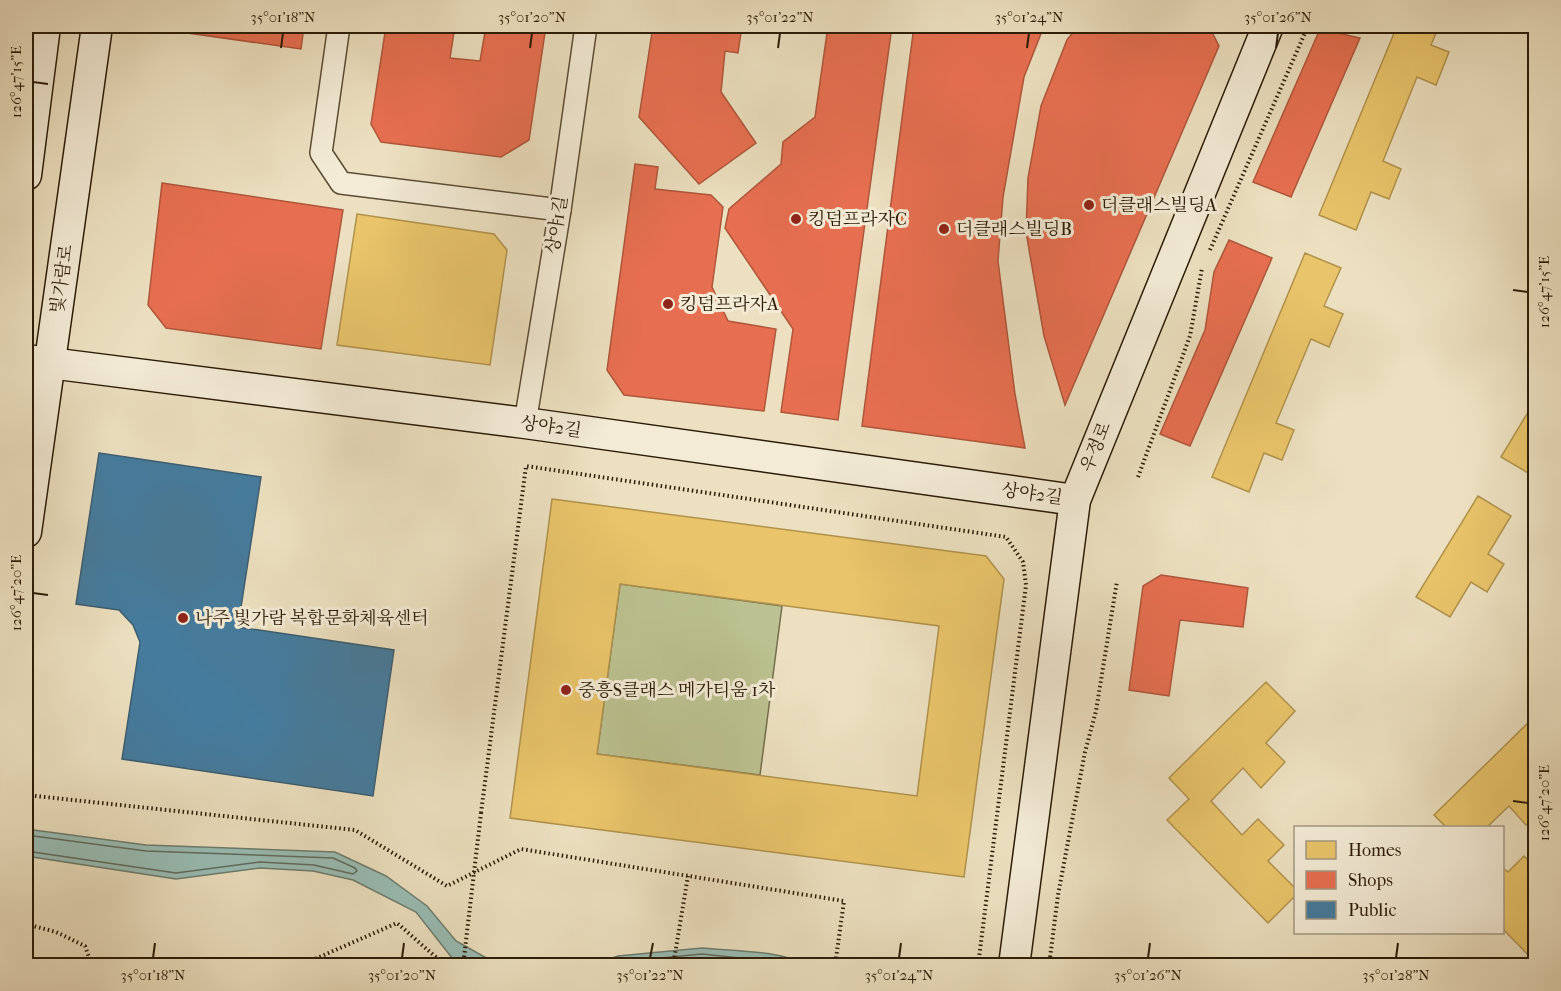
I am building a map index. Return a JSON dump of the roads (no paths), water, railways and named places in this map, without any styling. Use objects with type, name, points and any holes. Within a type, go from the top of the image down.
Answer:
[{"type":"street","points":[[26,175],[45,26]]},
{"type":"street","name":"빛가람로","points":[[26,532],[38,361],[97,26]]},
{"type":"street","points":[[339,26],[321,153],[341,183],[560,210]]},
{"type":"street","name":"상야1길","points":[[525,423],[560,210],[586,26]]},
{"type":"street","name":"우정로","points":[[1014,966],[1075,500],[1268,26]]},
{"type":"street","name":"상야2길","points":[[38,361],[525,423],[1075,500]]},
{"type":"water","points":[[26,829],[146,845],[335,852],[386,876],[427,906],[456,941],[499,965],[462,965],[452,958],[416,912],[353,880],[313,871],[260,868],[176,879],[26,856]]},
{"type":"water","points":[[702,948],[783,956],[806,965],[591,965],[618,956]]},
{"type":"place","name":"더클래스빌딩A","points":[[1089,205]]},
{"type":"place","name":"킹덤프라자C","points":[[796,219]]},
{"type":"place","name":"더클래스빌딩B","points":[[944,229]]},
{"type":"place","name":"킹덤프라자A","points":[[668,304]]},
{"type":"place","name":"나주 빛가람 복합문화체육센터","points":[[183,618]]},
{"type":"place","name":"중흥S클래스 메가티움 1차","points":[[566,690]]}]
